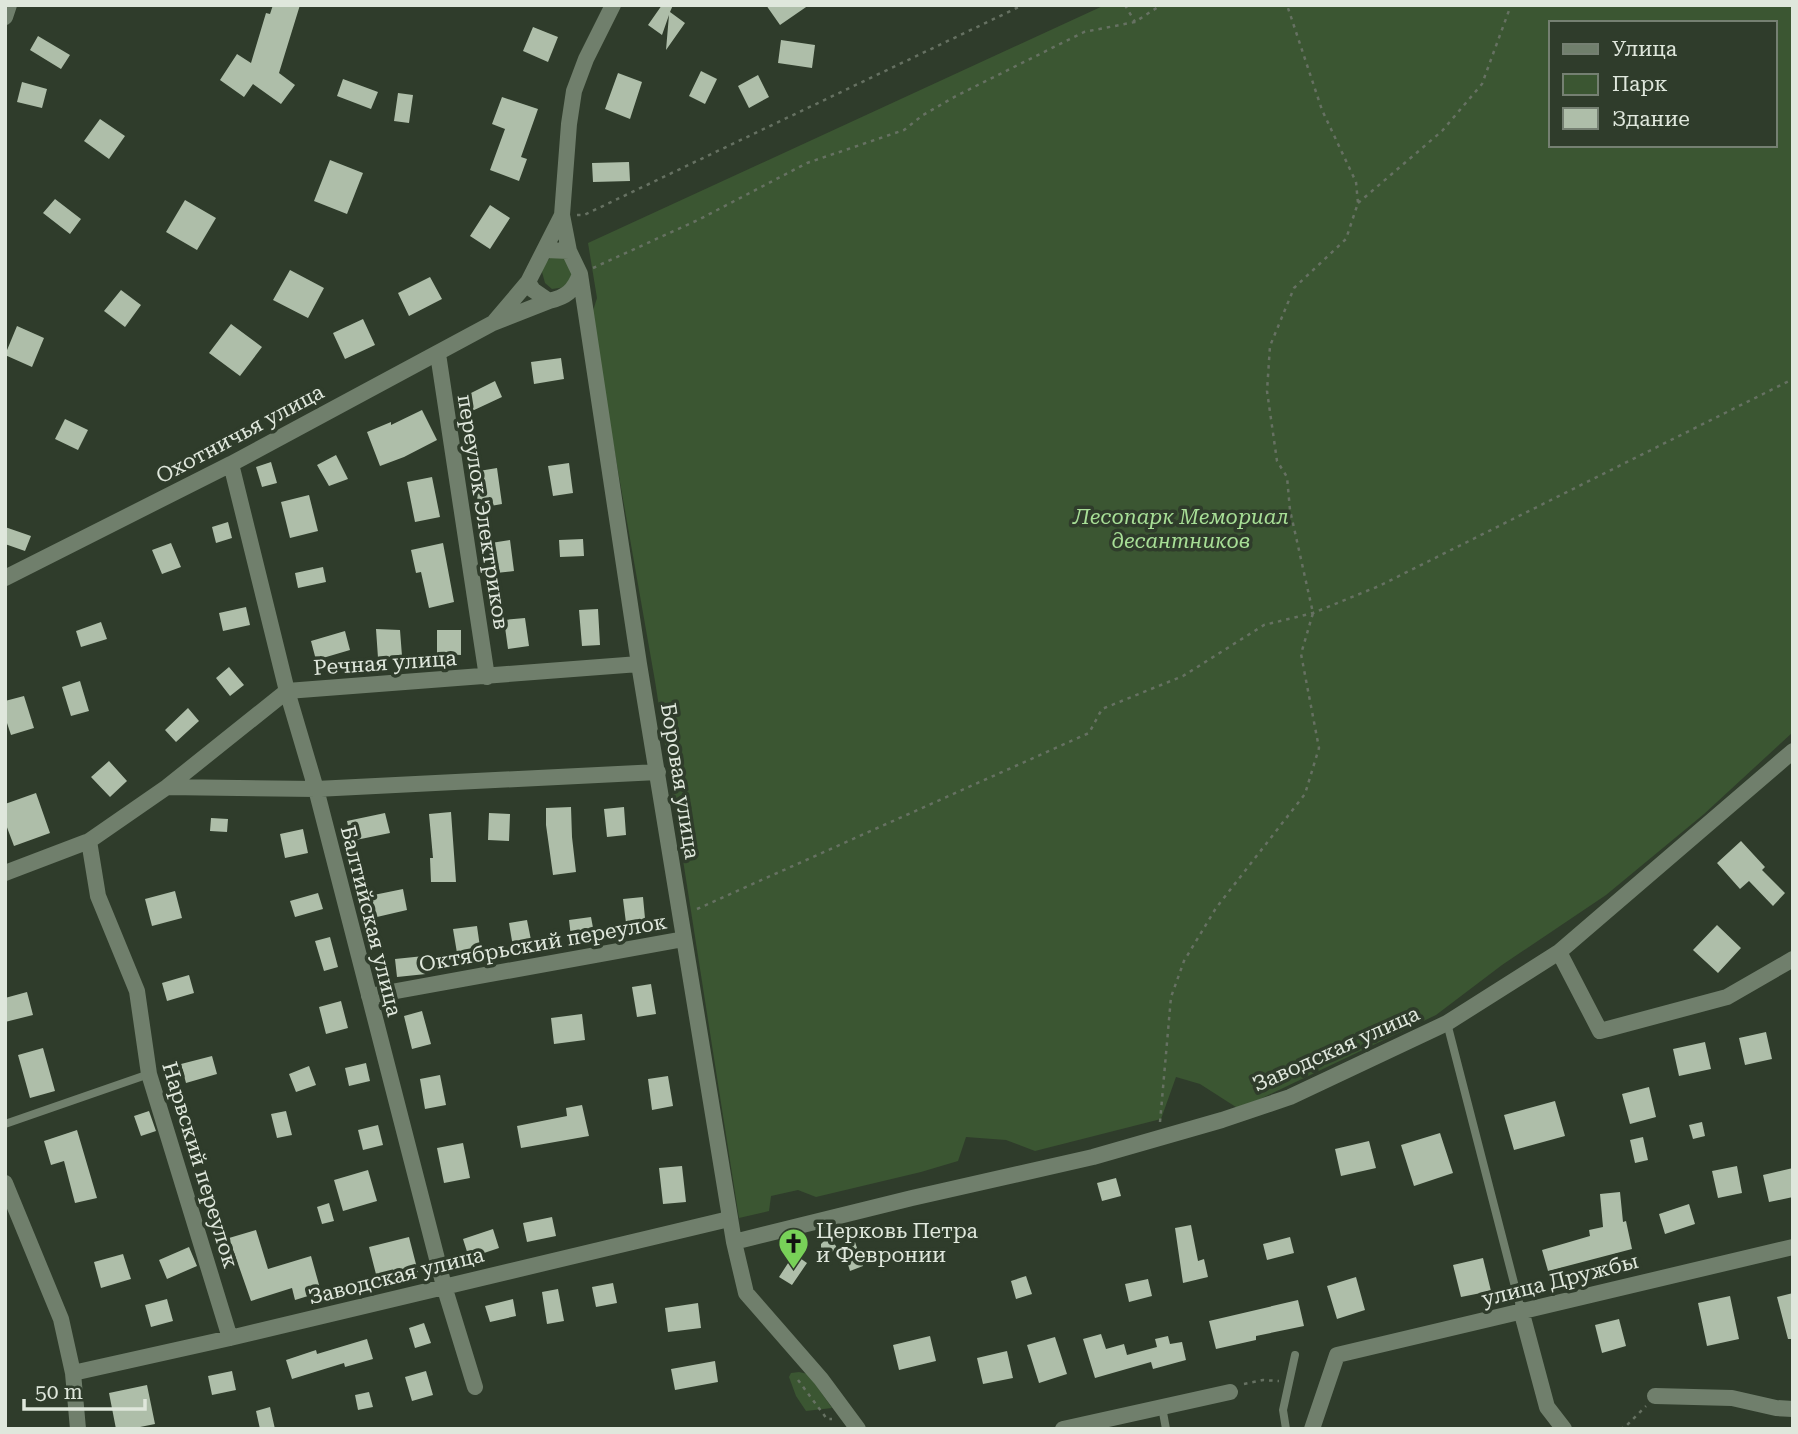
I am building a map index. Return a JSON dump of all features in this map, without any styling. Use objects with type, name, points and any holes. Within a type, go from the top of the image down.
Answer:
[{"type":"street","points":[[5,16],[9,5]]},
{"type":"street","points":[[562,215],[528,282],[533,290],[555,299],[572,291],[580,274],[569,251],[562,215],[574,91],[586,59],[613,5]]},
{"type":"street","points":[[546,250],[569,251]]},
{"type":"street","name":"Боровая улица","points":[[580,274],[639,664],[729,1219],[746,1293],[821,1379],[858,1429]]},
{"type":"street","name":"Охотничья улица","points":[[493,323],[528,282]]},
{"type":"street","name":"Охотничья улица","points":[[5,578],[231,464],[493,323],[555,299],[583,301]]},
{"type":"street","name":"переулок Электриков","points":[[438,354],[487,677]]},
{"type":"street","name":"Балтийская улица","points":[[231,464],[287,691],[316,789],[444,1286],[475,1387]]},
{"type":"street","name":"Речная улица","points":[[5,873],[89,841],[167,788],[287,691],[639,664]]},
{"type":"street","name":"Заводская улица","points":[[734,1242],[1093,1157],[1222,1120],[1290,1097],[1447,1023],[1559,952],[1793,751]]},
{"type":"street","points":[[167,788],[316,789],[658,772]]},
{"type":"street","name":"Нарвский переулок","points":[[89,841],[98,896],[137,990],[149,1074],[230,1338]]},
{"type":"street","name":"Октябрьский переулок","points":[[369,996],[684,939]]},
{"type":"street","points":[[1559,952],[1600,1031],[1727,997],[1793,959]]},
{"type":"street","points":[[5,1183],[61,1319],[73,1373],[78,1429]]},
{"type":"street","name":"Заводская улица","points":[[73,1373],[729,1219]]},
{"type":"street","name":"улица Дружбы","points":[[1312,1429],[1337,1355],[1793,1247]]},
{"type":"street","points":[[1521,1310],[1547,1408],[1564,1429]]},
{"type":"street","points":[[1063,1429],[1230,1392]]},
{"type":"street","points":[[1655,1396],[1732,1398],[1793,1409]]},
{"type":"lane","points":[[1447,1023],[1521,1310]]},
{"type":"lane","points":[[5,1124],[149,1074]]},
{"type":"lane","points":[[1286,1429],[1283,1410],[1294,1354]]},
{"type":"lane","points":[[1162,1407],[1166,1429]]},
{"type":"path","points":[[562,215],[584,215],[1023,5]]},
{"type":"path","points":[[1125,5],[1135,22]]},
{"type":"path","points":[[580,274],[700,219],[807,163],[904,130],[923,115],[956,96],[1084,32],[1135,22],[1161,5]]},
{"type":"path","points":[[1159,1137],[1171,997],[1184,961],[1216,908],[1305,794],[1319,748],[1301,654],[1313,613],[1290,510],[1287,477],[1277,461],[1267,391],[1270,346],[1294,288],[1346,239],[1358,204],[1356,182],[1322,110],[1287,5]]},
{"type":"path","points":[[1358,204],[1442,131],[1482,84],[1511,5]]},
{"type":"path","points":[[680,914],[705,907],[1089,733],[1102,709],[1183,676],[1264,625],[1313,613],[1379,586],[1793,379]]},
{"type":"path","points":[[798,1380],[820,1410]]},
{"type":"path","points":[[1230,1392],[1235,1386],[1264,1380],[1289,1382]]},
{"type":"path","points":[[1620,1429],[1655,1396]]},
{"type":"green space","name":"Лесопарк Мемориал десантников","points":[[1105,5],[1793,5],[1793,732],[1704,814],[1606,895],[1502,965],[1436,1015],[1239,1109],[1200,1084],[1176,1077],[1161,1119],[1035,1151],[1006,1140],[966,1137],[958,1161],[816,1197],[798,1190],[771,1196],[769,1211],[739,1218],[655,681],[591,317],[597,298],[588,243]]},
{"type":"green space","points":[[550,258],[567,258],[574,272],[566,287],[552,289],[545,283],[541,268]]},
{"type":"green space","points":[[791,1373],[808,1374],[832,1408],[806,1411],[796,1396],[789,1377]]},
{"type":"building","points":[[273,5],[300,5],[279,73],[295,85],[281,104],[253,84],[244,97],[220,80],[237,54],[251,63],[266,13],[270,14]]},
{"type":"building","points":[[662,5],[673,5],[670,12],[685,23],[666,50],[669,15],[662,35],[648,25]]},
{"type":"building","points":[[766,5],[809,5],[780,25]]},
{"type":"building","points":[[533,27],[558,37],[548,62],[523,51]]},
{"type":"building","points":[[38,36],[70,55],[61,69],[30,50]]},
{"type":"building","points":[[781,40],[815,45],[812,68],[778,63]]},
{"type":"building","points":[[701,71],[717,79],[705,104],[689,96]]},
{"type":"building","points":[[618,73],[642,82],[630,119],[605,109]]},
{"type":"building","points":[[758,75],[769,97],[749,108],[738,86]]},
{"type":"building","points":[[343,79],[378,92],[371,109],[337,96]]},
{"type":"building","points":[[22,82],[47,89],[42,108],[17,102]]},
{"type":"building","points":[[398,93],[413,95],[409,123],[394,121]]},
{"type":"building","points":[[502,97],[538,109],[521,157],[527,159],[519,181],[490,170],[505,129],[492,124]]},
{"type":"building","points":[[100,119],[125,136],[109,159],[84,141]]},
{"type":"building","points":[[330,160],[363,173],[347,214],[314,201]]},
{"type":"building","points":[[629,162],[630,181],[593,182],[592,163]]},
{"type":"building","points":[[55,199],[81,219],[70,234],[43,213]]},
{"type":"building","points":[[185,200],[216,218],[197,250],[166,232]]},
{"type":"building","points":[[490,205],[510,218],[490,249],[470,236]]},
{"type":"building","points":[[290,270],[324,288],[308,318],[273,300]]},
{"type":"building","points":[[430,277],[442,299],[409,316],[398,293]]},
{"type":"building","points":[[121,290],[141,305],[125,327],[104,311]]},
{"type":"building","points":[[363,319],[375,345],[345,359],[333,333]]},
{"type":"building","points":[[231,324],[262,347],[240,376],[209,353]]},
{"type":"building","points":[[17,326],[44,338],[32,367],[5,355]]},
{"type":"building","points":[[561,358],[564,379],[534,384],[531,362]]},
{"type":"building","points":[[495,381],[502,397],[472,411],[465,396]]},
{"type":"building","points":[[422,410],[437,440],[380,466],[367,432],[391,422],[391,425]]},
{"type":"building","points":[[65,419],[88,430],[78,450],[55,439]]},
{"type":"building","points":[[336,455],[348,479],[329,486],[317,465]]},
{"type":"building","points":[[271,462],[277,483],[262,487],[256,467]]},
{"type":"building","points":[[569,463],[573,493],[553,496],[548,466]]},
{"type":"building","points":[[497,468],[502,504],[479,508],[473,472]]},
{"type":"building","points":[[432,477],[440,517],[415,522],[407,482]]},
{"type":"building","points":[[309,495],[318,531],[290,538],[281,502]]},
{"type":"building","points":[[228,522],[232,538],[216,543],[212,527]]},
{"type":"building","points":[[5,527],[31,536],[25,551],[5,544]]},
{"type":"building","points":[[583,539],[584,556],[560,557],[559,540]]},
{"type":"building","points":[[510,540],[514,571],[496,573],[491,543]]},
{"type":"building","points":[[171,543],[181,567],[162,574],[152,550]]},
{"type":"building","points":[[443,543],[454,602],[429,608],[421,572],[416,573],[411,550]]},
{"type":"building","points":[[323,567],[326,582],[298,588],[295,573]]},
{"type":"building","points":[[246,607],[250,625],[223,631],[219,613]]},
{"type":"building","points":[[598,609],[600,645],[582,646],[579,610]]},
{"type":"building","points":[[525,618],[529,646],[508,649],[504,620]]},
{"type":"building","points":[[101,622],[107,639],[81,647],[76,631]]},
{"type":"building","points":[[376,629],[400,630],[402,656],[378,658]]},
{"type":"building","points":[[437,630],[461,630],[461,655],[437,654]]},
{"type":"building","points":[[345,631],[350,650],[316,660],[311,641]]},
{"type":"building","points":[[229,667],[244,685],[230,696],[216,678]]},
{"type":"building","points":[[80,681],[89,711],[71,716],[62,687]]},
{"type":"building","points":[[24,696],[34,728],[11,735],[5,717],[5,701]]},
{"type":"building","points":[[188,708],[199,721],[176,742],[165,730]]},
{"type":"building","points":[[109,761],[127,781],[110,797],[91,777]]},
{"type":"building","points":[[36,793],[50,833],[14,846],[5,822],[5,804]]},
{"type":"building","points":[[571,807],[576,872],[553,875],[546,808]]},
{"type":"building","points":[[624,807],[626,835],[607,837],[604,809]]},
{"type":"building","points":[[451,812],[456,882],[431,882],[430,858],[433,858],[429,814]]},
{"type":"building","points":[[385,813],[390,833],[351,841],[347,821]]},
{"type":"building","points":[[489,813],[510,814],[509,841],[488,840]]},
{"type":"building","points":[[211,818],[228,819],[227,832],[210,831]]},
{"type":"building","points":[[303,829],[308,853],[285,858],[280,834]]},
{"type":"building","points":[[1741,841],[1765,867],[1762,870],[1785,893],[1773,906],[1749,881],[1740,889],[1717,863]]},
{"type":"building","points":[[403,889],[407,910],[364,920],[359,898]]},
{"type":"building","points":[[175,891],[182,918],[152,926],[145,899]]},
{"type":"building","points":[[318,893],[323,909],[295,917],[290,901]]},
{"type":"building","points":[[643,897],[646,929],[627,931],[623,899]]},
{"type":"building","points":[[591,917],[594,933],[571,937],[569,920]]},
{"type":"building","points":[[527,920],[533,950],[514,953],[509,923]]},
{"type":"building","points":[[1717,925],[1741,948],[1718,973],[1693,950]]},
{"type":"building","points":[[477,926],[482,961],[459,965],[453,929]]},
{"type":"building","points":[[330,937],[338,967],[324,971],[315,941]]},
{"type":"building","points":[[424,956],[426,974],[397,977],[395,959]]},
{"type":"building","points":[[189,975],[194,993],[167,1001],[162,983]]},
{"type":"building","points":[[651,984],[656,1014],[637,1017],[632,987]]},
{"type":"building","points":[[27,992],[33,1015],[5,1022],[5,998]]},
{"type":"building","points":[[341,1001],[348,1028],[326,1034],[319,1007]]},
{"type":"building","points":[[422,1011],[431,1044],[412,1049],[404,1016]]},
{"type":"building","points":[[582,1014],[585,1040],[554,1044],[551,1018]]},
{"type":"building","points":[[1766,1032],[1772,1059],[1745,1065],[1739,1038]]},
{"type":"building","points":[[1705,1042],[1711,1069],[1679,1076],[1673,1049]]},
{"type":"building","points":[[43,1048],[55,1091],[30,1098],[18,1055]]},
{"type":"building","points":[[212,1056],[217,1074],[186,1083],[181,1064]]},
{"type":"building","points":[[366,1063],[370,1081],[349,1086],[345,1068]]},
{"type":"building","points":[[309,1066],[316,1085],[296,1092],[289,1074]]},
{"type":"building","points":[[440,1075],[446,1105],[425,1109],[420,1079]]},
{"type":"building","points":[[668,1076],[673,1106],[652,1110],[648,1079]]},
{"type":"building","points":[[1649,1087],[1656,1117],[1630,1124],[1622,1094]]},
{"type":"building","points":[[1555,1101],[1565,1136],[1514,1150],[1504,1115]]},
{"type":"building","points":[[582,1105],[589,1136],[521,1148],[517,1126],[567,1116],[566,1108]]},
{"type":"building","points":[[149,1111],[156,1131],[141,1136],[134,1116]]},
{"type":"building","points":[[286,1111],[292,1135],[277,1138],[271,1114]]},
{"type":"building","points":[[1702,1122],[1705,1136],[1693,1139],[1689,1125]]},
{"type":"building","points":[[378,1125],[383,1145],[363,1150],[358,1130]]},
{"type":"building","points":[[77,1130],[97,1198],[75,1203],[64,1161],[51,1165],[44,1141]]},
{"type":"building","points":[[1440,1133],[1453,1173],[1414,1186],[1401,1145]]},
{"type":"building","points":[[1643,1137],[1648,1160],[1635,1163],[1630,1140]]},
{"type":"building","points":[[1369,1141],[1376,1168],[1341,1176],[1335,1149]]},
{"type":"building","points":[[463,1143],[470,1178],[444,1183],[437,1148]]},
{"type":"building","points":[[682,1166],[686,1202],[663,1204],[659,1168]]},
{"type":"building","points":[[1737,1166],[1742,1193],[1718,1198],[1712,1171]]},
{"type":"building","points":[[1793,1168],[1793,1197],[1769,1202],[1763,1175]]},
{"type":"building","points":[[368,1170],[377,1201],[343,1211],[334,1180]]},
{"type":"building","points":[[1116,1178],[1121,1196],[1102,1201],[1097,1183]]},
{"type":"building","points":[[1620,1192],[1623,1222],[1626,1221],[1632,1249],[1548,1271],[1542,1250],[1590,1236],[1589,1230],[1603,1227],[1600,1194]]},
{"type":"building","points":[[329,1203],[334,1221],[322,1224],[317,1207]]},
{"type":"building","points":[[1689,1204],[1695,1224],[1665,1234],[1659,1214]]},
{"type":"building","points":[[552,1217],[556,1236],[527,1242],[523,1223]]},
{"type":"building","points":[[1191,1225],[1198,1261],[1204,1259],[1208,1277],[1183,1283],[1175,1228]]},
{"type":"building","points":[[493,1229],[499,1248],[469,1258],[463,1239]]},
{"type":"building","points":[[256,1230],[268,1269],[311,1256],[321,1292],[295,1300],[292,1288],[251,1301],[229,1238]]},
{"type":"building","points":[[409,1237],[418,1272],[378,1282],[369,1247]]},
{"type":"building","points":[[1290,1237],[1294,1253],[1267,1260],[1263,1244]]},
{"type":"building","points":[[826,1239],[833,1241],[838,1250],[828,1253],[821,1251],[821,1244]]},
{"type":"building","points":[[855,1242],[863,1266],[850,1271],[842,1246]]},
{"type":"building","points":[[189,1247],[197,1266],[167,1279],[159,1260]]},
{"type":"building","points":[[123,1254],[131,1279],[101,1288],[94,1262]]},
{"type":"building","name":"Церковь Петра и Февронии","points":[[794,1254],[807,1263],[792,1285],[779,1277]]},
{"type":"building","points":[[1483,1258],[1491,1291],[1461,1297],[1453,1265]]},
{"type":"building","points":[[1026,1276],[1032,1294],[1016,1299],[1011,1281]]},
{"type":"building","points":[[1356,1277],[1365,1310],[1337,1319],[1327,1286]]},
{"type":"building","points":[[1148,1279],[1152,1296],[1129,1302],[1125,1284]]},
{"type":"building","points":[[613,1283],[617,1303],[596,1307],[592,1287]]},
{"type":"building","points":[[558,1289],[564,1321],[547,1324],[542,1292]]},
{"type":"building","points":[[1793,1293],[1793,1339],[1788,1339],[1777,1297]]},
{"type":"building","points":[[1730,1296],[1739,1339],[1707,1346],[1698,1303]]},
{"type":"building","points":[[167,1299],[173,1321],[151,1327],[145,1305]]},
{"type":"building","points":[[513,1299],[516,1316],[490,1322],[485,1306]]},
{"type":"building","points":[[1298,1300],[1304,1326],[1256,1336],[1256,1340],[1216,1349],[1209,1321]]},
{"type":"building","points":[[698,1303],[701,1328],[668,1332],[665,1308]]},
{"type":"building","points":[[1619,1319],[1626,1346],[1602,1353],[1595,1325]]},
{"type":"building","points":[[424,1323],[431,1343],[415,1348],[409,1328]]},
{"type":"building","points":[[1101,1334],[1106,1349],[1124,1344],[1127,1355],[1157,1347],[1155,1339],[1168,1336],[1170,1344],[1182,1342],[1186,1360],[1153,1369],[1151,1362],[1095,1378],[1083,1339]]},
{"type":"building","points":[[930,1336],[936,1361],[899,1370],[893,1345]]},
{"type":"building","points":[[1055,1337],[1067,1374],[1039,1383],[1027,1345]]},
{"type":"building","points":[[367,1339],[373,1359],[345,1367],[344,1363],[292,1379],[286,1360],[316,1350],[317,1354]]},
{"type":"building","points":[[1007,1351],[1013,1378],[983,1384],[977,1358]]},
{"type":"building","points":[[715,1361],[718,1382],[675,1390],[671,1369]]},
{"type":"building","points":[[232,1371],[236,1390],[212,1395],[208,1376]]},
{"type":"building","points":[[426,1371],[433,1395],[412,1401],[405,1377]]},
{"type":"building","points":[[147,1385],[155,1424],[116,1429],[109,1393]]},
{"type":"building","points":[[369,1392],[373,1407],[358,1410],[355,1395]]},
{"type":"building","points":[[270,1407],[275,1429],[260,1429],[256,1411]]},
{"type":"place","name":"Церковь Петра и Февронии","points":[[793,1270]]}]
